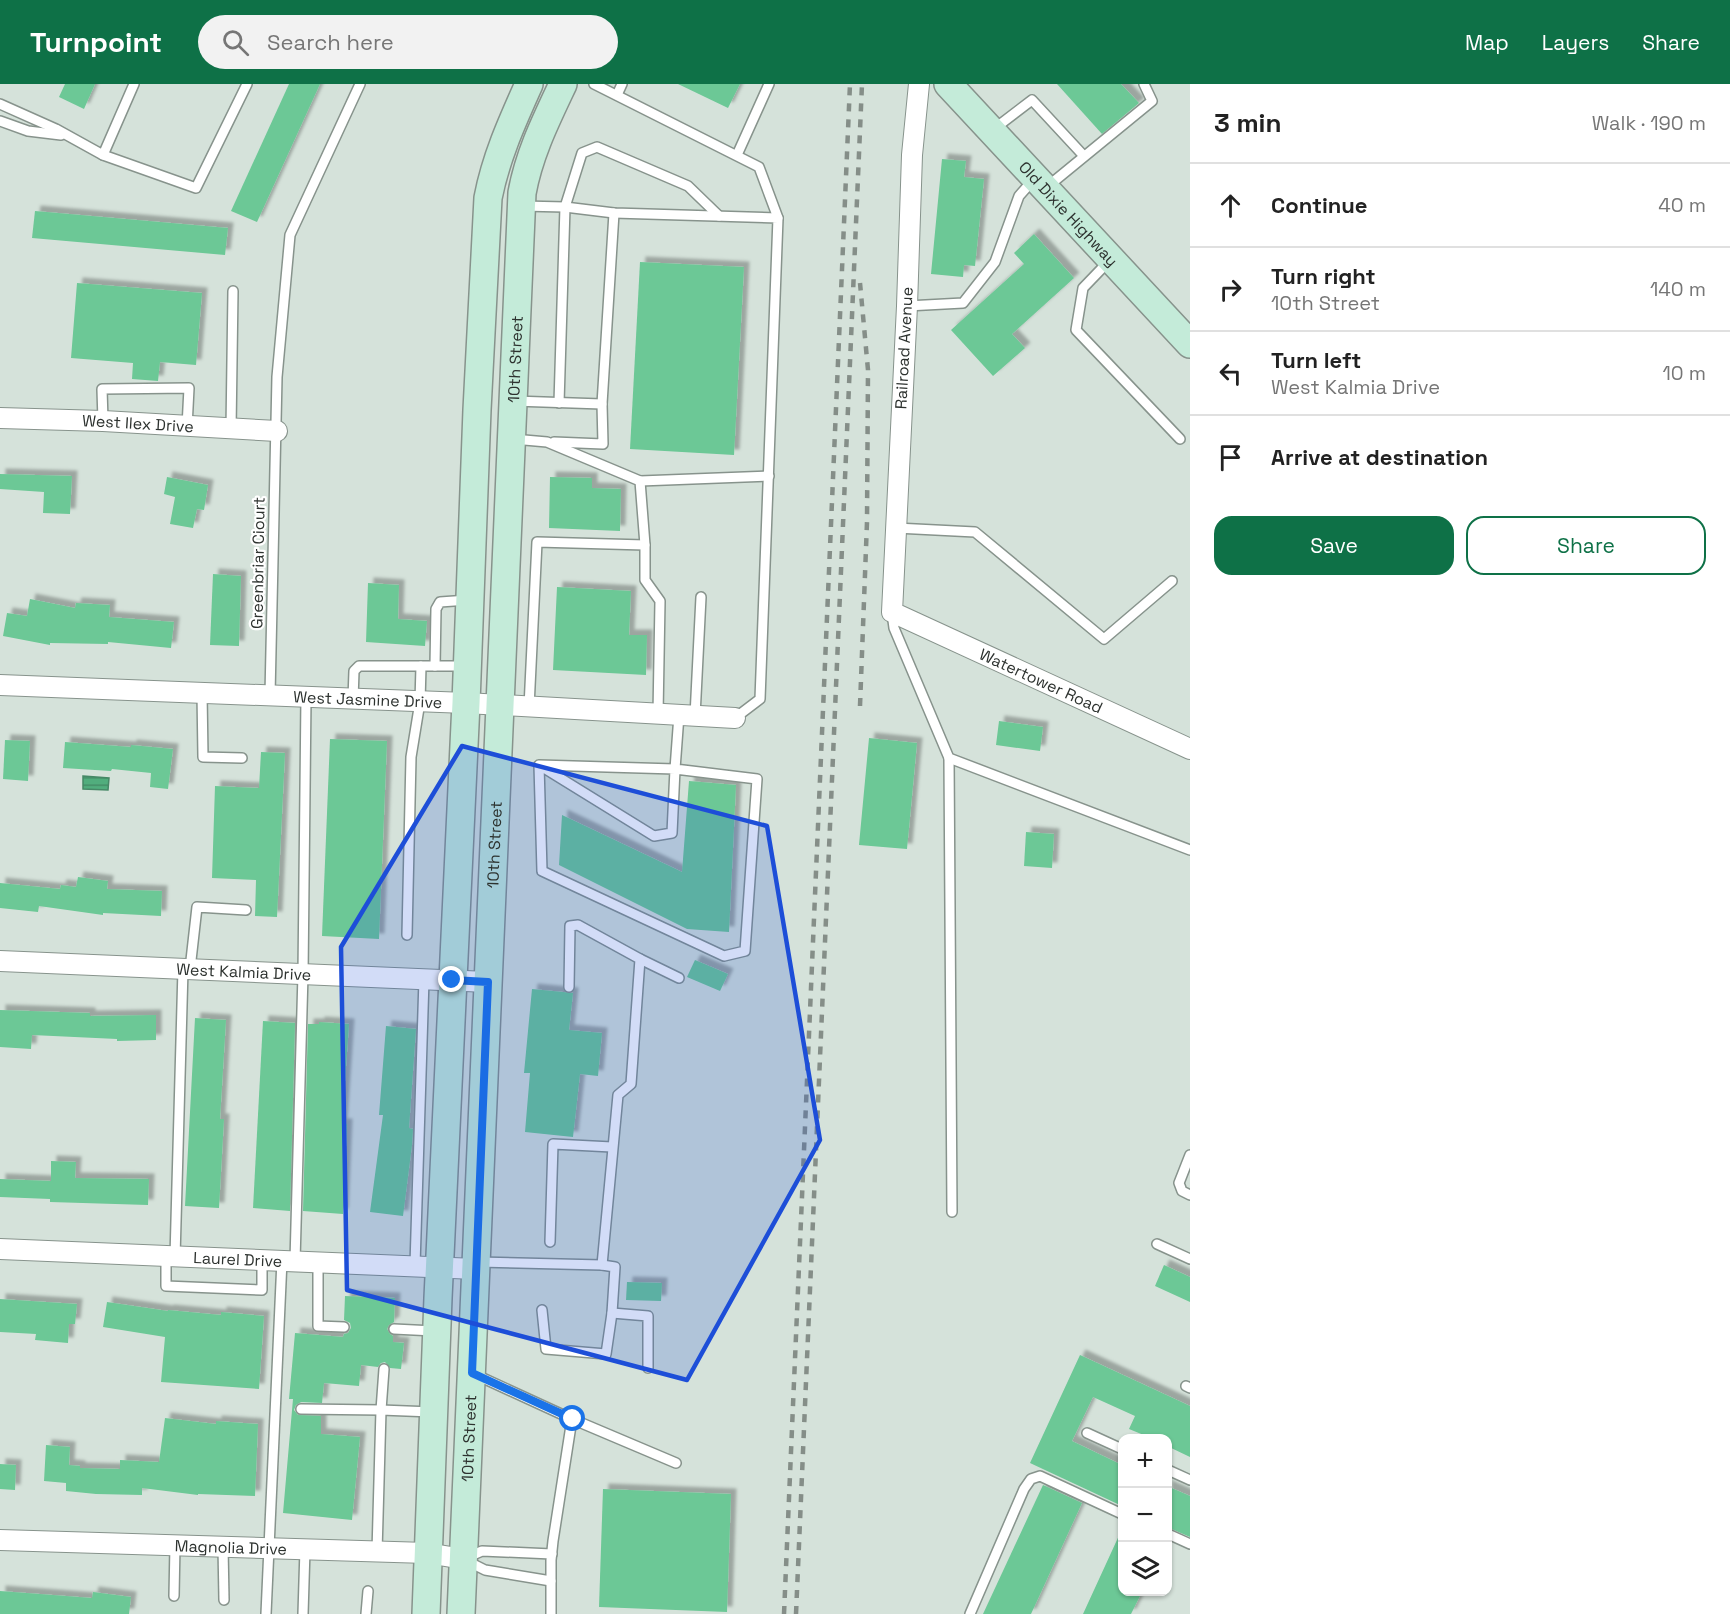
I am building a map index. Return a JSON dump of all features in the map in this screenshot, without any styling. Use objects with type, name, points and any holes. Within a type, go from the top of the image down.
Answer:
[{"type":"main road","name":"10th Street","points":[[426,1614],[436,1331],[427,1265],[452,980],[488,198],[504,137],[529,84]]},
{"type":"main road","name":"10th Street","points":[[461,1614],[522,206],[526,170],[563,84]]},
{"type":"main road","name":"Old Dixie Highway","points":[[948,84],[1111,260],[1184,333]]},
{"type":"street","name":"Railroad Avenue","points":[[892,612],[912,155],[919,84]]},
{"type":"street","name":"West Ilex Drive","points":[[0,418],[103,421],[277,431]]},
{"type":"street","name":"Watertower Road","points":[[892,612],[1190,749]]},
{"type":"street","name":"West Jasmine Drive","points":[[0,685],[466,703],[735,718]]},
{"type":"street","name":"West Kalmia Drive","points":[[0,962],[488,982]]},
{"type":"street","name":"Laurel Drive","points":[[0,1249],[318,1262],[476,1265]]},
{"type":"street","name":"Magnolia Drive","points":[[0,1540],[428,1553],[463,1559]]},
{"type":"lane","points":[[103,155],[134,84]]},
{"type":"lane","points":[[0,104],[22,112],[103,155],[196,188],[247,84]]},
{"type":"lane","name":"Greenbriar Ciourt","points":[[270,696],[277,377],[290,235],[360,84]]},
{"type":"lane","points":[[594,84],[759,167],[778,218],[760,699],[735,718]]},
{"type":"lane","points":[[617,95],[622,84]]},
{"type":"lane","points":[[737,155],[769,84]]},
{"type":"lane","points":[[907,306],[963,303],[995,262],[1019,196],[1083,155],[1152,101],[1143,84]]},
{"type":"lane","points":[[992,131],[1032,100],[1083,155]]},
{"type":"lane","points":[[0,121],[28,131],[67,135]]},
{"type":"lane","points":[[559,403],[565,207],[582,153],[597,147],[687,186],[719,216]]},
{"type":"lane","points":[[522,206],[565,207],[614,213],[778,218]]},
{"type":"lane","points":[[512,439],[603,444],[602,404],[614,213]]},
{"type":"lane","points":[[1111,260],[1083,288],[1076,330],[1180,439]]},
{"type":"lane","points":[[231,429],[233,291]]},
{"type":"lane","points":[[103,421],[102,388],[189,388],[187,426]]},
{"type":"lane","points":[[514,400],[602,404]]},
{"type":"lane","points":[[547,442],[640,481],[769,476]]},
{"type":"lane","points":[[640,481],[645,580],[660,601],[658,714]]},
{"type":"lane","points":[[896,528],[975,532],[1104,639],[1172,581]]},
{"type":"lane","points":[[529,707],[537,542],[645,545]]},
{"type":"lane","points":[[539,765],[654,836],[672,833],[675,769],[687,715],[701,597]]},
{"type":"lane","points":[[435,666],[436,609],[440,602],[470,600]]},
{"type":"lane","points":[[892,612],[894,628],[950,758],[952,1212]]},
{"type":"lane","points":[[353,699],[354,671],[359,666],[468,666]]},
{"type":"lane","points":[[407,935],[411,757],[420,702],[421,666]]},
{"type":"lane","points":[[202,693],[203,757],[243,758]]},
{"type":"lane","points":[[266,1614],[289,1261],[303,974],[306,697]]},
{"type":"lane","points":[[950,758],[1190,850]]},
{"type":"lane","points":[[539,765],[675,769],[757,779],[745,951],[724,956],[542,871],[539,765]]},
{"type":"lane","points":[[246,910],[197,907],[187,969],[171,1256],[166,1286],[262,1290],[262,1260]]},
{"type":"lane","points":[[569,987],[570,926],[578,925],[679,978]]},
{"type":"lane","points":[[602,1265],[618,1095],[631,1084],[640,959]]},
{"type":"lane","points":[[424,978],[427,1265]]},
{"type":"lane","points":[[550,1242],[553,1144],[612,1147]]},
{"type":"lane","points":[[1190,1155],[1179,1183],[1182,1191],[1190,1195]]},
{"type":"lane","points":[[1157,1244],[1190,1259]]},
{"type":"lane","points":[[318,1262],[318,1326],[344,1327]]},
{"type":"lane","points":[[476,1265],[602,1265],[615,1267],[606,1354],[546,1349],[542,1310]]},
{"type":"lane","points":[[612,1312],[648,1316],[648,1368]]},
{"type":"lane","points":[[394,1329],[436,1331]]},
{"type":"lane","points":[[377,1552],[384,1369]]},
{"type":"lane","points":[[472,1373],[676,1463]]},
{"type":"lane","points":[[302,1408],[433,1412]]},
{"type":"lane","points":[[551,1614],[552,1554],[573,1419]]},
{"type":"lane","points":[[1087,1433],[1118,1447]]},
{"type":"lane","points":[[1172,1472],[1190,1480]]},
{"type":"lane","points":[[970,1614],[1024,1489],[1031,1479],[1040,1476],[1118,1512]]},
{"type":"lane","points":[[1172,1536],[1190,1544]]},
{"type":"lane","points":[[174,1596],[175,1545]]},
{"type":"lane","points":[[223,1547],[224,1600]]},
{"type":"lane","points":[[303,1614],[305,1550]]},
{"type":"lane","points":[[463,1559],[482,1551],[552,1554]]},
{"type":"lane","points":[[463,1559],[485,1570],[551,1581]]},
{"type":"lane","points":[[366,1614],[368,1591]]},
{"type":"highlighted area","points":[[462,746],[767,826],[820,1140],[687,1380],[347,1290],[341,947]]},
{"type":"shaded area","points":[[83,776],[109,778],[108,790],[83,789]]},
{"type":"building","points":[[65,84],[95,84],[84,109],[59,97]]},
{"type":"building","points":[[289,84],[320,84],[257,222],[231,211]]},
{"type":"building","points":[[678,84],[740,84],[728,108]]},
{"type":"building","points":[[1057,84],[1121,84],[1139,103],[1102,134]]},
{"type":"building","points":[[942,159],[966,161],[964,177],[984,179],[975,266],[964,265],[963,277],[931,274]]},
{"type":"building","points":[[35,211],[228,228],[225,255],[32,238]]},
{"type":"building","points":[[1034,234],[1074,278],[1012,334],[1025,348],[993,376],[951,330],[1024,264],[1014,253]]},
{"type":"building","points":[[640,262],[744,267],[734,455],[630,449]]},
{"type":"building","points":[[77,283],[202,293],[196,365],[160,362],[158,381],[132,379],[133,363],[71,358]]},
{"type":"building","points":[[0,474],[72,476],[70,514],[43,513],[44,492],[0,489]]},
{"type":"building","points":[[167,477],[208,485],[204,510],[197,509],[193,528],[170,524],[175,497],[164,494]]},
{"type":"building","points":[[550,477],[592,478],[592,488],[621,489],[620,531],[549,528]]},
{"type":"building","points":[[213,574],[241,576],[239,646],[210,645]]},
{"type":"building","points":[[368,583],[399,585],[398,619],[427,621],[425,646],[366,642]]},
{"type":"building","points":[[557,587],[631,591],[629,635],[647,635],[646,675],[553,670]]},
{"type":"building","points":[[30,599],[75,608],[76,603],[110,605],[109,617],[174,622],[171,648],[108,642],[108,644],[50,643],[50,645],[3,636],[7,613],[27,616]]},
{"type":"building","points":[[999,721],[1043,727],[1040,751],[996,745]]},
{"type":"building","points":[[869,738],[917,743],[907,849],[859,845]]},
{"type":"building","points":[[330,739],[387,741],[379,939],[322,936]]},
{"type":"building","points":[[5,740],[30,741],[28,781],[3,779]]},
{"type":"building","points":[[65,742],[173,749],[168,789],[150,787],[151,773],[63,768]]},
{"type":"building","points":[[261,752],[285,753],[277,917],[255,916],[256,880],[212,878],[215,786],[259,788]]},
{"type":"building","points":[[689,781],[736,785],[729,932],[687,929],[559,865],[562,815],[682,872]]},
{"type":"building","points":[[1026,832],[1054,834],[1052,868],[1024,866]]},
{"type":"building","points":[[78,877],[108,881],[107,889],[162,891],[161,916],[103,913],[103,915],[39,906],[38,912],[0,908],[0,883],[60,889],[61,885],[76,887]]},
{"type":"building","points":[[695,960],[728,974],[720,991],[687,977]]},
{"type":"building","points":[[532,989],[573,993],[569,1030],[602,1033],[598,1076],[580,1074],[573,1137],[525,1132],[530,1073],[524,1073]]},
{"type":"building","points":[[0,1010],[90,1013],[90,1016],[156,1015],[156,1040],[117,1041],[117,1039],[32,1035],[31,1049],[0,1047]]},
{"type":"building","points":[[195,1018],[226,1020],[220,1119],[224,1119],[219,1208],[185,1206]]},
{"type":"building","points":[[263,1021],[295,1023],[290,1211],[253,1208]]},
{"type":"building","points":[[319,1022],[349,1024],[342,1124],[347,1124],[343,1214],[303,1211],[308,1024],[319,1024]]},
{"type":"building","points":[[386,1026],[416,1029],[409,1128],[413,1129],[412,1145],[403,1216],[370,1212],[383,1115],[379,1115]]},
{"type":"building","points":[[51,1161],[76,1162],[75,1178],[149,1179],[148,1205],[50,1202],[50,1199],[0,1197],[0,1179],[51,1181]]},
{"type":"building","points":[[1164,1265],[1190,1277],[1190,1302],[1155,1286]]},
{"type":"building","points":[[627,1282],[662,1283],[661,1301],[626,1300]]},
{"type":"building","points":[[345,1296],[395,1298],[394,1322],[387,1329],[393,1336],[393,1342],[404,1343],[401,1369],[390,1368],[385,1362],[378,1367],[361,1365],[359,1386],[324,1383],[322,1403],[301,1402],[296,1405],[294,1410],[298,1415],[321,1416],[321,1434],[360,1437],[352,1520],[283,1513],[293,1399],[289,1399],[295,1333],[343,1337],[351,1328],[350,1323],[344,1320]]},
{"type":"building","points":[[0,1299],[77,1304],[75,1324],[69,1324],[68,1343],[35,1340],[36,1334],[0,1332]]},
{"type":"building","points":[[107,1302],[168,1311],[264,1316],[259,1389],[161,1382],[165,1337],[103,1327]]},
{"type":"building","points":[[1080,1355],[1190,1406],[1190,1457],[1172,1448],[1172,1434],[1141,1434],[1129,1429],[1135,1416],[1093,1397],[1072,1441],[1118,1463],[1118,1504],[1030,1463]]},
{"type":"building","points":[[165,1418],[216,1424],[216,1421],[258,1424],[255,1496],[198,1495],[142,1488],[142,1495],[96,1494],[66,1491],[66,1483],[44,1481],[46,1445],[70,1447],[69,1465],[80,1466],[80,1468],[120,1469],[120,1460],[159,1462]]},
{"type":"building","points":[[0,1464],[16,1465],[15,1490],[0,1489]]},
{"type":"building","points":[[1043,1485],[1082,1503],[1031,1614],[983,1614]]},
{"type":"building","points":[[1172,1488],[1190,1496],[1190,1537],[1172,1529]]},
{"type":"building","points":[[603,1489],[731,1494],[727,1612],[599,1607]]},
{"type":"building","points":[[1118,1538],[1118,1596],[1140,1596],[1131,1614],[1083,1614]]},
{"type":"building","points":[[0,1591],[92,1598],[93,1592],[131,1597],[129,1614],[0,1614]]},
{"type":"railway","points":[[784,1614],[850,84]]},
{"type":"railway","points":[[796,1614],[862,84]]},
{"type":"railway","points":[[860,283],[868,370],[867,522],[860,706]]},
{"type":"route","points":[[452,980],[488,982],[472,1373],[573,1419]]}]
